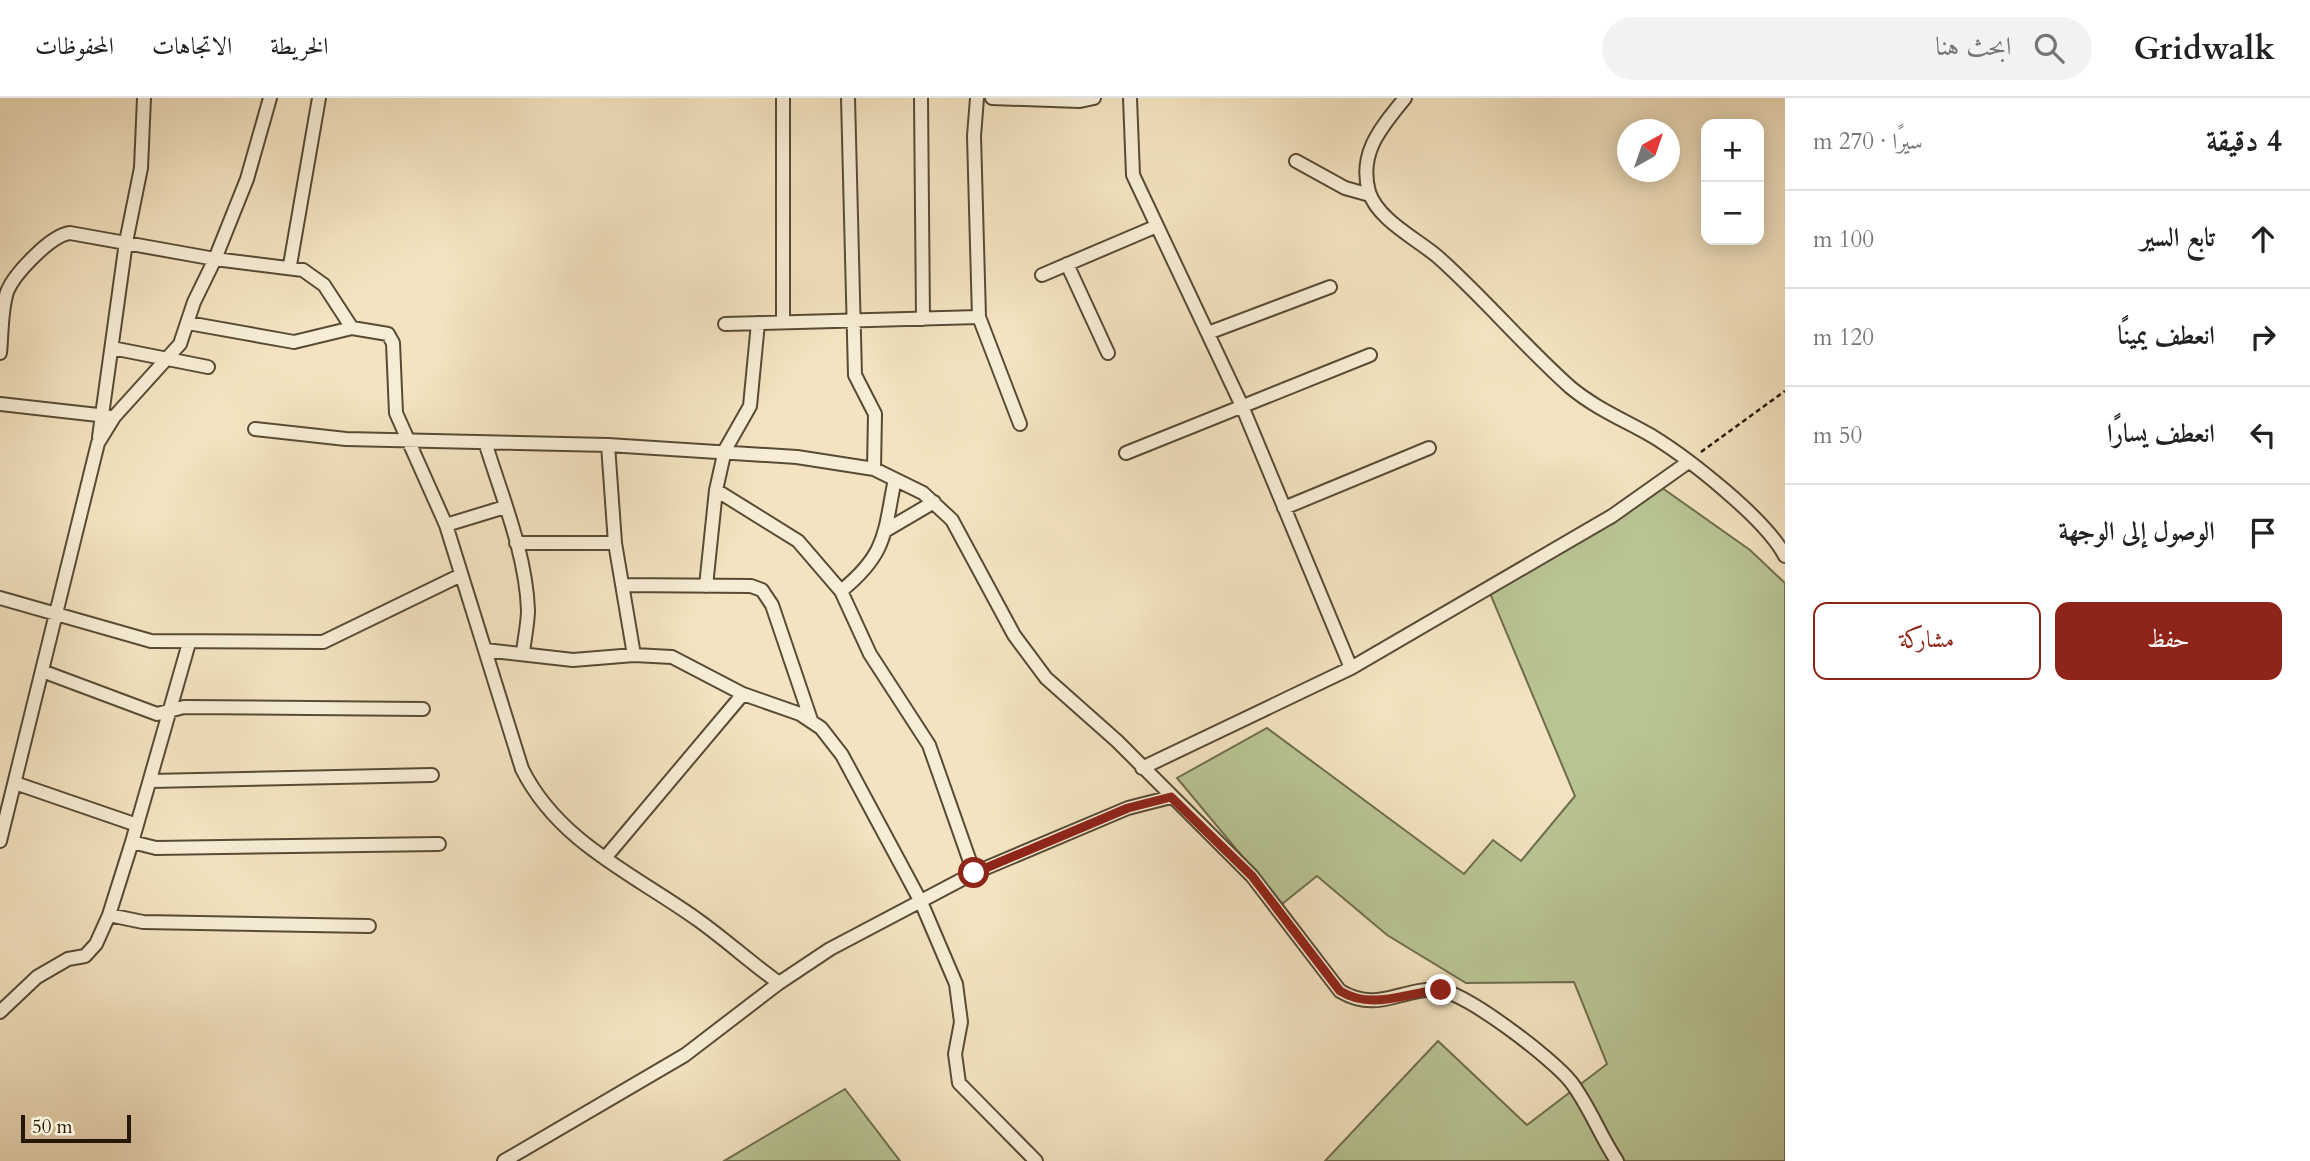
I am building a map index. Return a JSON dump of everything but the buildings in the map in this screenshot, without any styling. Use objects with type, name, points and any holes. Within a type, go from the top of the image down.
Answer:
[{"type":"street","points":[[0,841],[98,443],[108,416],[112,348],[126,242],[141,168],[144,98]]},
{"type":"street","points":[[0,404],[108,416],[169,359],[180,344],[197,293],[215,259],[247,178],[270,98]]},
{"type":"street","points":[[289,265],[319,98]]},
{"type":"street","points":[[783,98],[783,322]]},
{"type":"street","points":[[848,98],[855,375],[875,414],[874,469]]},
{"type":"street","points":[[921,98],[923,319]]},
{"type":"street","points":[[977,98],[974,136],[979,317],[1020,424]]},
{"type":"street","points":[[992,98],[1080,101],[1094,98]]},
{"type":"street","points":[[1130,98],[1133,175],[1242,406],[1351,668]]},
{"type":"street","points":[[1405,98],[1371,142],[1366,176],[1370,195],[1382,212],[1470,286],[1569,386],[1590,403],[1654,437],[1760,521],[1785,556]]},
{"type":"street","points":[[1296,161],[1345,188],[1370,195]]},
{"type":"street","points":[[1042,275],[1157,226]]},
{"type":"street","points":[[0,353],[5,303],[11,283],[53,239],[70,233],[215,259],[289,265],[303,270],[324,285],[352,328]]},
{"type":"street","points":[[1067,264],[1108,353]]},
{"type":"street","points":[[1208,333],[1331,287]]},
{"type":"street","points":[[725,324],[979,317]]},
{"type":"street","points":[[188,323],[294,342],[352,328],[383,331],[391,338],[393,397],[407,440],[446,525],[522,769],[533,792],[567,831],[700,921],[737,953],[779,983]]},
{"type":"street","points":[[706,586],[716,490],[724,450],[750,406],[758,323]]},
{"type":"street","points":[[112,348],[208,367]]},
{"type":"street","points":[[1126,453],[1370,355]]},
{"type":"street","points":[[255,429],[346,439],[724,450],[874,469],[895,479],[934,502],[952,520],[984,584],[1028,656],[1046,678],[1252,876],[1340,991],[1354,999],[1380,1002],[1441,990],[1467,1000],[1568,1079],[1617,1161]]},
{"type":"street","points":[[486,444],[516,543],[528,608],[523,654]]},
{"type":"street","points":[[608,445],[615,543],[634,655]]},
{"type":"street","points":[[1284,508],[1429,448]]},
{"type":"street","points":[[1142,768],[1351,668],[1612,516],[1687,463]]},
{"type":"street","points":[[841,591],[875,556],[888,529],[895,479]]},
{"type":"street","points":[[716,490],[798,541],[841,591],[870,654],[929,745],[974,873]]},
{"type":"street","points":[[888,529],[934,502]]},
{"type":"street","points":[[446,525],[505,507]]},
{"type":"street","points":[[516,543],[615,543]]},
{"type":"street","points":[[0,598],[151,640],[189,643],[323,642],[461,575]]},
{"type":"street","points":[[622,585],[757,587],[766,595],[811,720],[842,755],[921,902],[957,984],[961,1022],[955,1054],[959,1083],[1036,1161]]},
{"type":"street","points":[[0,1012],[37,978],[68,959],[85,956],[96,944],[109,915],[132,842],[189,643]]},
{"type":"street","points":[[485,650],[573,660],[634,655],[672,657],[743,694],[811,720]]},
{"type":"street","points":[[42,671],[157,714],[184,707],[423,709]]},
{"type":"street","points":[[604,858],[743,694]]},
{"type":"street","points":[[150,781],[432,775]]},
{"type":"street","points":[[15,783],[137,825]]},
{"type":"street","points":[[504,1161],[685,1055],[779,983],[830,949],[974,873],[1128,808],[1171,797]]},
{"type":"street","points":[[132,842],[156,848],[439,844]]},
{"type":"street","points":[[109,915],[143,922],[369,926]]},
{"type":"path","points":[[1687,463],[1785,391]]},
{"type":"green space","points":[[1658,485],[1750,550],[1785,583],[1785,1161],[1325,1161],[1438,1041],[1527,1125],[1607,1064],[1574,982],[1466,983],[1387,935],[1317,876],[1282,904],[1177,778],[1267,728],[1464,874],[1493,840],[1521,861],[1575,796],[1489,591]]},
{"type":"green space","points":[[845,1089],[900,1161],[724,1161]]},
{"type":"route","points":[[974,873],[1128,808],[1171,797],[1252,876],[1340,991],[1354,999],[1380,1002],[1424,991],[1441,990]]}]
